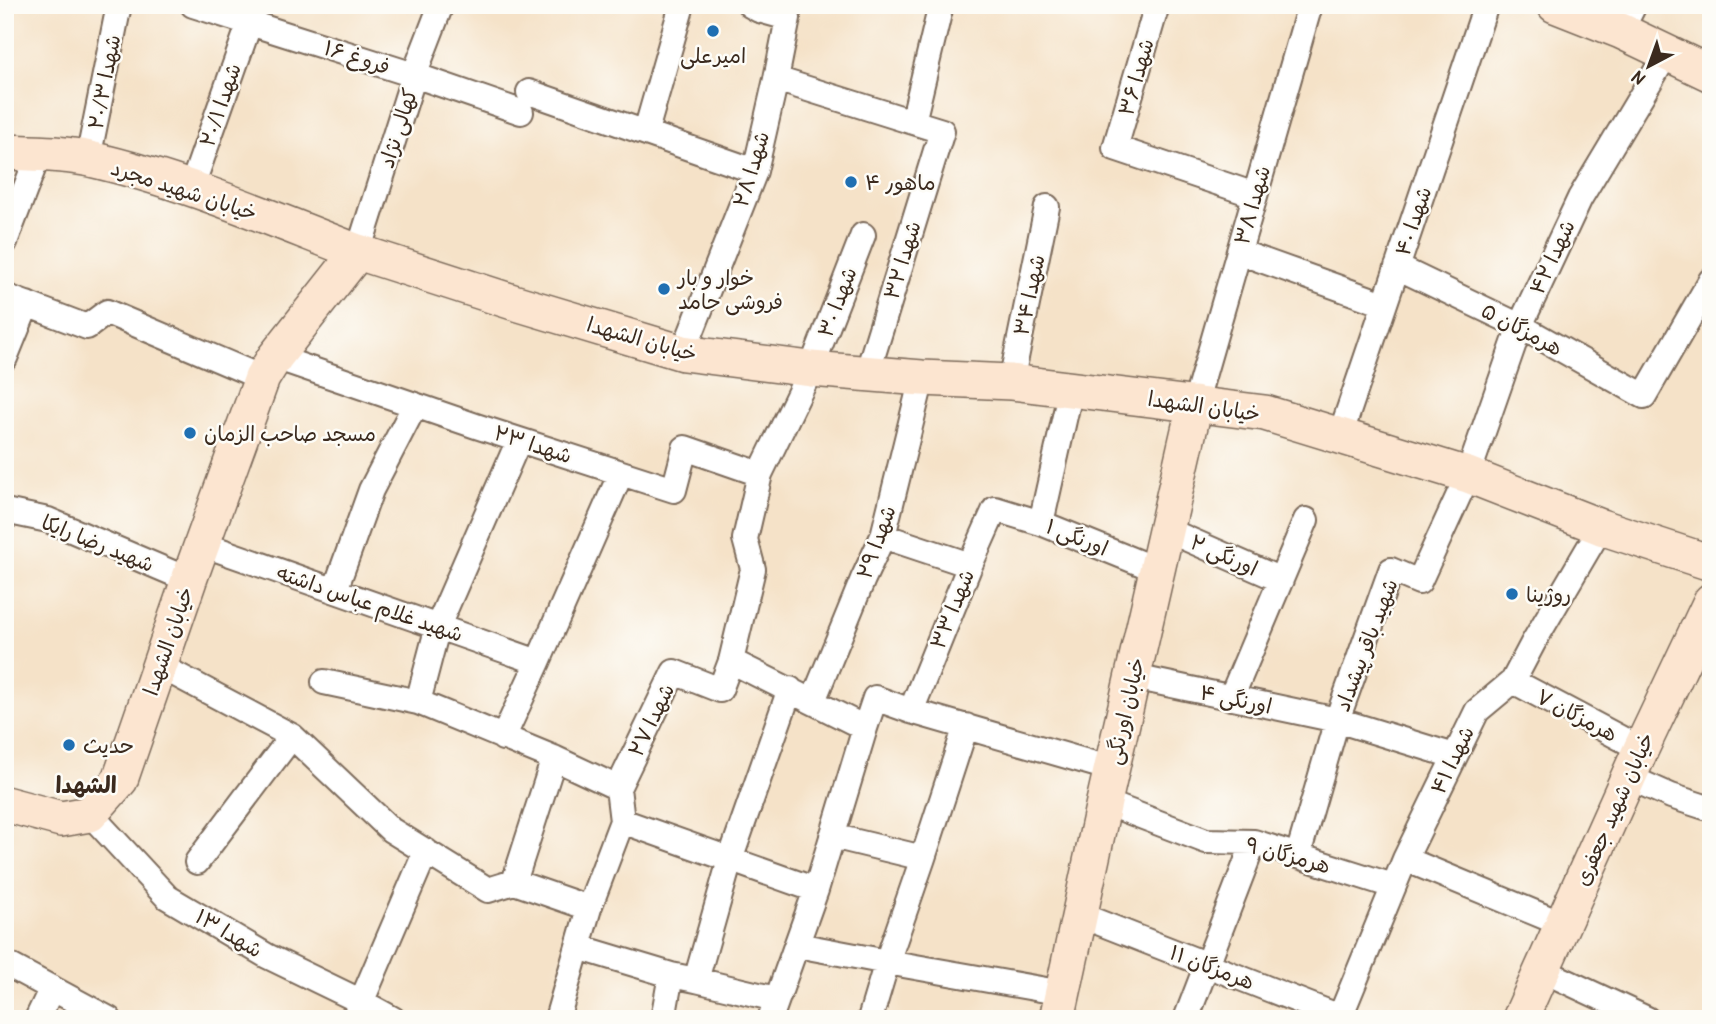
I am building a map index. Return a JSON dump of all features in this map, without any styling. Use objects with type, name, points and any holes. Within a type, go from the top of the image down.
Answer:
[{"type":"street","name":"شهدا ۲۰/۳","points":[[88,159],[119,5]]},
{"type":"street","name":"فروغ ۱۶","points":[[193,5],[219,9],[250,22],[414,75],[646,131],[755,171]]},
{"type":"street","name":"کهالی نژاد","points":[[358,252],[414,75],[441,5]]},
{"type":"street","points":[[646,131],[682,5]]},
{"type":"street","name":"شهدا ۲۸","points":[[683,353],[755,171],[788,18],[750,5]]},
{"type":"street","points":[[776,79],[913,122],[941,5]]},
{"type":"street","name":"شهدا ۳۶","points":[[1157,5],[1115,148],[1255,195]]},
{"type":"street","name":"شهدا ۳۸","points":[[1195,404],[1310,5]]},
{"type":"street","name":"شهدا ۴۰","points":[[1340,436],[1486,5]]},
{"type":"street","points":[[1555,5],[1628,18],[1667,53],[1711,74]]},
{"type":"street","name":"شهدا ۲۰/۱","points":[[191,189],[250,22]]},
{"type":"street","name":"شهدا ۴۲","points":[[1468,475],[1520,326],[1580,198],[1667,53]]},
{"type":"street","name":"شهدا ۳۲","points":[[867,374],[942,131],[913,122]]},
{"type":"street","name":"خیابان شهید مجرد","points":[[5,152],[88,159],[191,189],[358,252]]},
{"type":"street","points":[[5,242],[39,153]]},
{"type":"street","name":"شهدا ۳۴","points":[[1011,382],[1047,207]]},
{"type":"street","name":"شهدا ۳۰","points":[[811,369],[863,236]]},
{"type":"street","name":"خیابان الشهدا","points":[[90,814],[120,780],[189,580],[269,367],[358,252],[683,353],[867,374],[1011,382],[1265,413],[1468,475],[1601,527],[1711,563]]},
{"type":"street","points":[[1239,252],[1384,304]]},
{"type":"street","name":"هرمزگان ۵","points":[[1397,267],[1520,326],[1644,396],[1711,280]]},
{"type":"street","points":[[5,358],[16,300]]},
{"type":"street","name":"شهدا ۲۳","points":[[16,300],[87,327],[107,312],[269,367],[415,405],[674,490],[685,448],[760,474]]},
{"type":"street","name":"شهدا ۲۷","points":[[618,788],[674,672],[720,690],[753,569],[745,539],[760,474],[811,369]]},
{"type":"street","name":"شهدا ۲۹","points":[[813,701],[883,536],[922,378]]},
{"type":"street","points":[[1041,523],[1071,389]]},
{"type":"street","name":"خیابان اورنگی","points":[[1060,1006],[1195,404]]},
{"type":"street","points":[[335,590],[371,491],[415,405]]},
{"type":"street","points":[[418,702],[438,626],[519,440]]},
{"type":"street","points":[[503,738],[621,473]]},
{"type":"street","name":"شهید باقر پیشداد","points":[[1298,855],[1338,720],[1391,570],[1419,582],[1468,475]]},
{"type":"street","name":"اورنگی ۱","points":[[995,509],[1041,523],[1157,570]]},
{"type":"street","name":"شهدا ۳۳","points":[[911,710],[995,509]]},
{"type":"street","name":"شهید رضا رایکا","points":[[5,511],[48,520],[189,580]]},
{"type":"street","points":[[1231,698],[1306,520]]},
{"type":"street","name":"شهدا ۴۱","points":[[1342,1018],[1393,886],[1476,711],[1513,681],[1601,527]]},
{"type":"street","name":"اورنگی ۲","points":[[1167,530],[1281,580]]},
{"type":"street","points":[[883,536],[970,565]]},
{"type":"street","name":"شهید غلام عباس داشته","points":[[202,544],[538,662]]},
{"type":"street","name":"خیابان شهید جعفری","points":[[1520,1019],[1711,601]]},
{"type":"street","points":[[730,660],[865,728]]},
{"type":"street","points":[[160,666],[292,736],[391,830],[488,890],[514,881],[589,908]]},
{"type":"street","name":"اورنگی ۴","points":[[1134,677],[1338,720],[1454,756]]},
{"type":"street","name":"هرمزگان ۷","points":[[1513,681],[1635,763],[1671,796],[1711,809]]},
{"type":"street","points":[[324,682],[418,702],[554,758],[618,788],[622,821],[589,908],[557,1019]]},
{"type":"street","points":[[696,980],[730,860],[790,689]]},
{"type":"street","points":[[578,947],[696,980],[773,1009],[816,890],[875,698],[1112,769]]},
{"type":"street","points":[[870,1019],[966,726]]},
{"type":"street","points":[[197,862],[292,736]]},
{"type":"street","points":[[514,881],[554,758]]},
{"type":"street","name":"هرمزگان ۹","points":[[1104,802],[1206,841],[1254,842],[1393,886]]},
{"type":"street","points":[[5,804],[61,819],[90,814]]},
{"type":"street","name":"شهدا ۱۳","points":[[90,814],[167,897],[358,1010],[393,1019]]},
{"type":"street","points":[[622,821],[816,890]]},
{"type":"street","points":[[832,836],[923,858]]},
{"type":"street","points":[[1186,1019],[1254,842]]},
{"type":"street","points":[[358,1010],[426,851]]},
{"type":"street","points":[[1405,859],[1562,924]]},
{"type":"street","name":"هرمزگان ۱۱","points":[[1080,915],[1206,965],[1301,1011],[1342,1018]]},
{"type":"street","points":[[797,945],[887,962],[1060,1006]]},
{"type":"street","points":[[5,963],[109,1019]]},
{"type":"street","points":[[1542,970],[1647,1019]]},
{"type":"street","points":[[663,1019],[671,975]]},
{"type":"street","points":[[37,1019],[52,988]]},
{"type":"place","name":"امیرعلی","points":[[713,31]]},
{"type":"place","name":"ماهور ۴","points":[[851,182]]},
{"type":"place","name":"خوار و بار فروشی حامد","points":[[664,289]]},
{"type":"place","name":"مسجد صاحب الزمان","points":[[190,433]]},
{"type":"place","name":"روژینا","points":[[1512,594]]},
{"type":"place","name":"حدیث","points":[[69,745]]},
{"type":"district","name":"الشهدا","points":[[86,784]]}]
